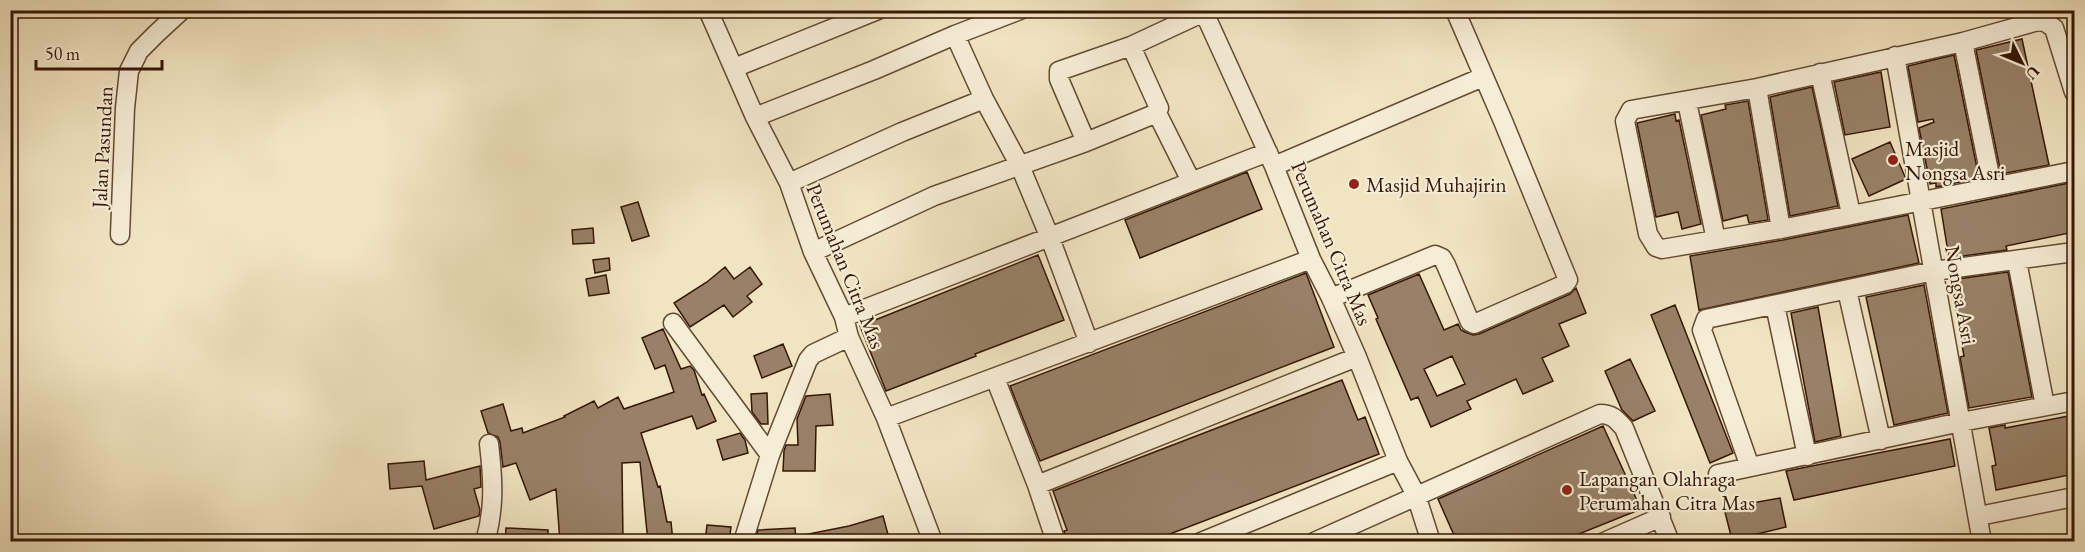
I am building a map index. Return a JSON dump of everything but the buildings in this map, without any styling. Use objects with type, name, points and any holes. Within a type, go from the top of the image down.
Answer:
[{"type":"street","name":"Jalan Pasundan","points":[[120,235],[125,108],[129,71],[139,51],[182,10]]},
{"type":"street","name":"Perumahan Citra Mas","points":[[708,10],[755,117],[789,183],[813,252],[844,317],[849,337],[885,418],[933,542]]},
{"type":"street","points":[[755,117],[1020,10]]},
{"type":"street","points":[[1331,298],[1434,255],[1442,258],[1446,265],[1472,324],[1567,282],[1568,278],[1455,10]]},
{"type":"street","name":"Perumahan Citra Mas","points":[[1204,11],[1271,159],[1311,260],[1357,357],[1398,461],[1416,495],[1431,542]]},
{"type":"street","points":[[1086,142],[1059,79],[1059,71],[1131,46],[1204,11]]},
{"type":"street","points":[[734,68],[870,12]]},
{"type":"street","points":[[2074,92],[2055,28],[2038,21],[1963,42],[1757,88],[1631,110],[1625,121],[1648,234],[1652,242],[1662,249],[1781,229],[2074,171]]},
{"type":"street","points":[[955,35],[984,99],[1020,166],[1050,238],[1089,343]]},
{"type":"street","points":[[1963,42],[1992,186]]},
{"type":"street","points":[[1131,46],[1159,108],[1157,113],[1191,181]]},
{"type":"street","name":"Nongsa Asri","points":[[1895,56],[1983,542]]},
{"type":"street","points":[[1820,73],[1851,214]]},
{"type":"street","points":[[844,317],[1191,181],[1271,159],[1483,77]]},
{"type":"street","points":[[1757,88],[1781,229]]},
{"type":"street","points":[[789,183],[902,132],[984,99]]},
{"type":"street","points":[[1687,102],[1716,240]]},
{"type":"street","points":[[813,252],[934,196],[1086,142],[1157,113]]},
{"type":"street","points":[[1750,467],[1702,330],[1706,319],[1934,271],[2074,252]]},
{"type":"street","points":[[885,418],[1311,260]]},
{"type":"street","points":[[2017,261],[2045,406]]},
{"type":"street","points":[[1847,290],[1881,440]]},
{"type":"street","points":[[1775,305],[1807,456]]},
{"type":"street","points":[[673,323],[770,455]]},
{"type":"street","points":[[743,542],[770,455],[808,360],[813,354],[849,337]]},
{"type":"street","points":[[1037,485],[1357,357]]},
{"type":"street","points":[[995,378],[1037,485],[1056,542]]},
{"type":"street","points":[[1718,474],[1961,422],[2074,401]]},
{"type":"street","points":[[1314,542],[1600,414],[1609,414],[1616,418],[1624,428],[1670,542]]},
{"type":"street","points":[[484,542],[490,524],[494,495],[489,444]]},
{"type":"street","points":[[1201,542],[1398,461]]},
{"type":"street","points":[[1979,516],[2074,497]]},
{"type":"street","points":[[1604,542],[1661,517]]},
{"type":"place","name":"Masjid Nongsa Asri","points":[[1893,160]]},
{"type":"place","name":"Masjid Muhajirin","points":[[1354,184]]},
{"type":"place","name":"Lapangan Olahraga Perumahan Citra Mas","points":[[1567,490]]}]
